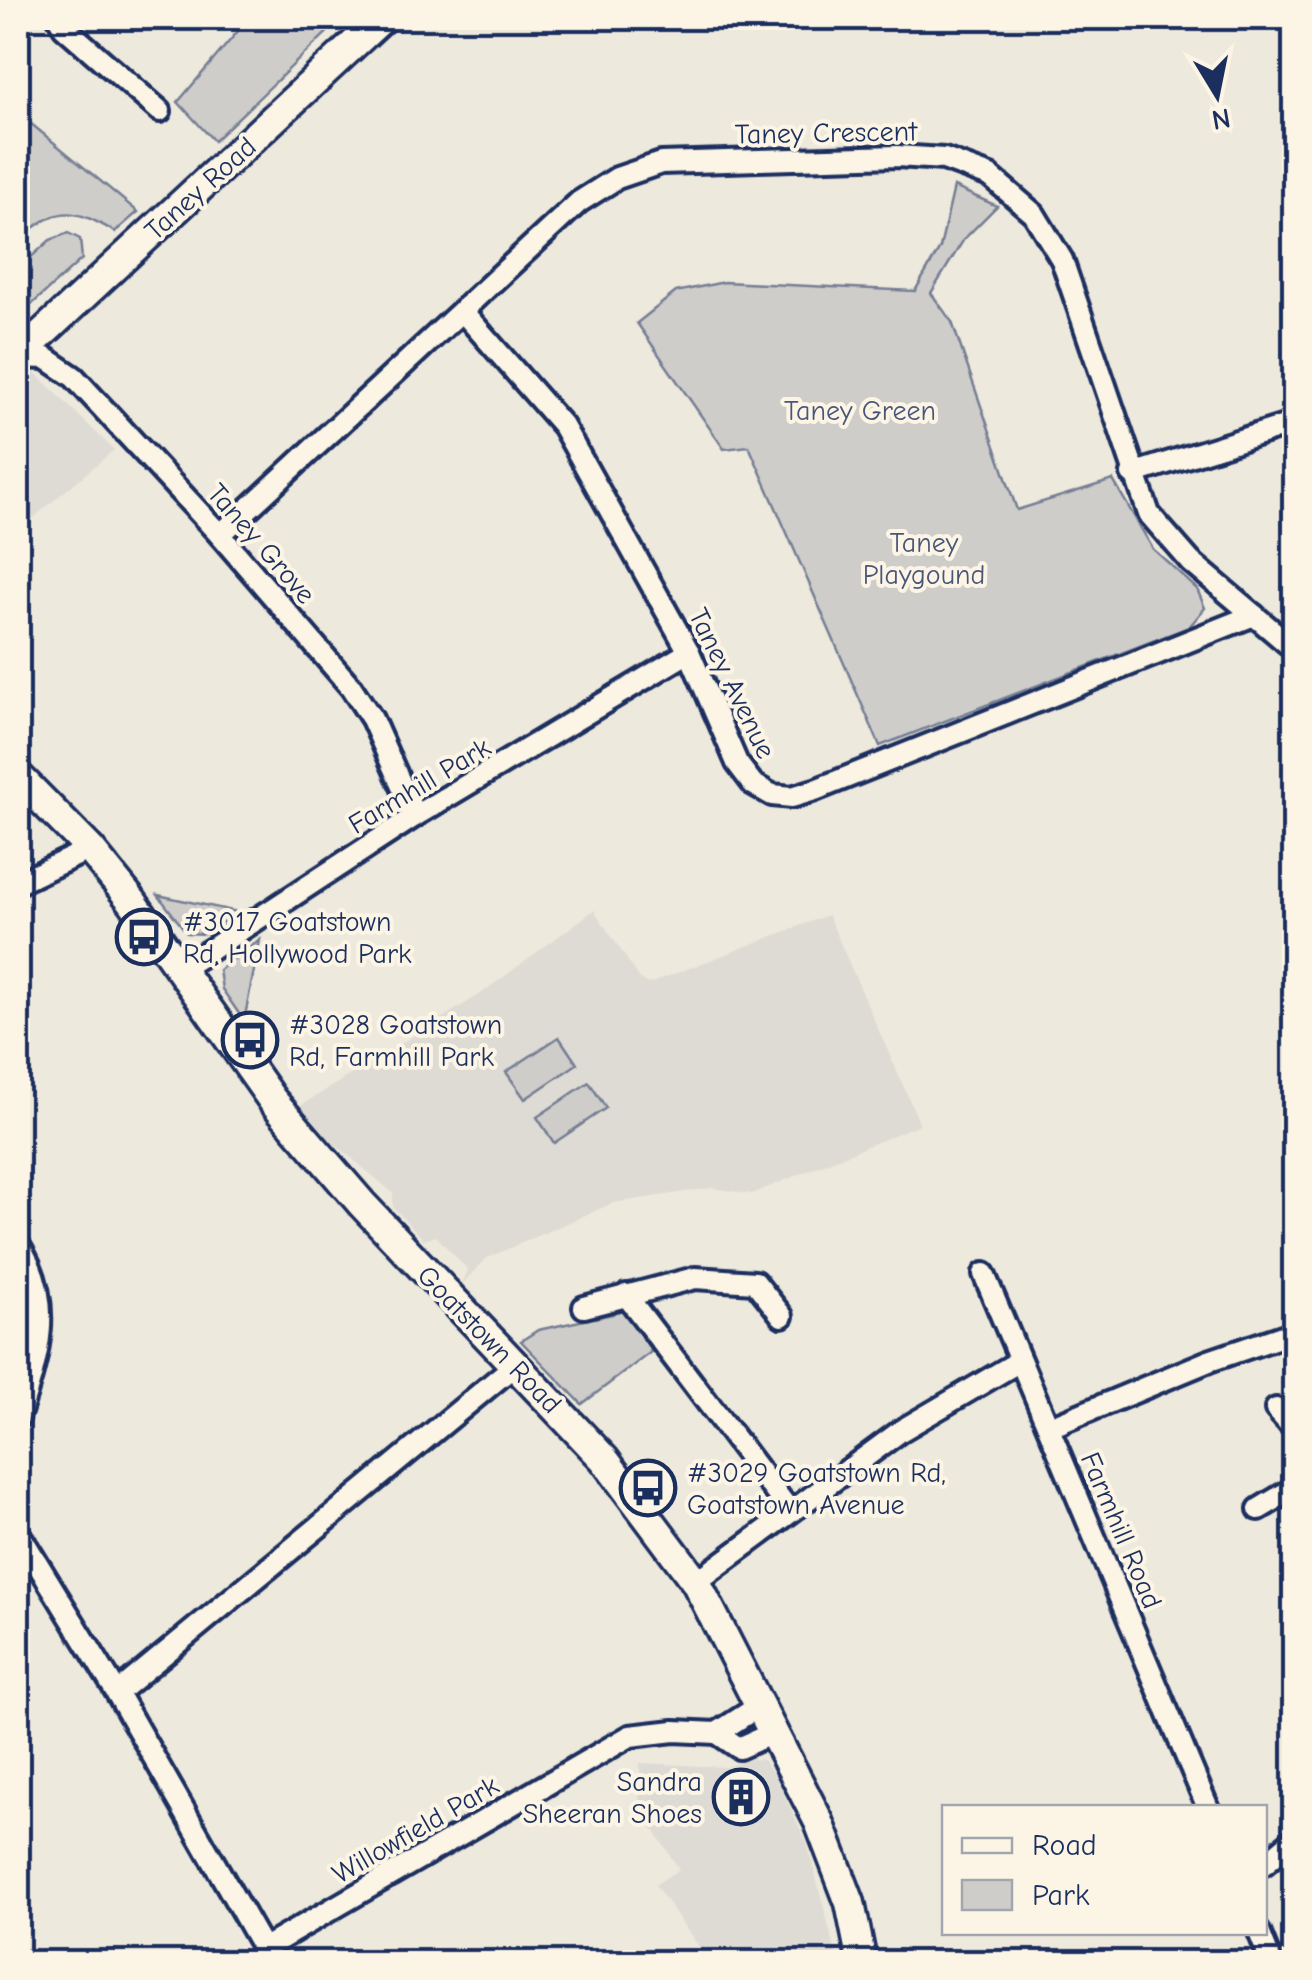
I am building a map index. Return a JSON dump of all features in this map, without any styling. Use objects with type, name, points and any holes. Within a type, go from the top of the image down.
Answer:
[{"type":"main road","name":"Taney Road","points":[[18,357],[382,18]]},
{"type":"main road","name":"Goatstown Road","points":[[18,776],[90,850],[181,969],[273,1101],[362,1204],[604,1459],[696,1582],[762,1704],[844,1883],[862,1962]]},
{"type":"street","points":[[59,18],[64,27],[160,111]]},
{"type":"street","name":"Taney Crescent","points":[[220,536],[337,423],[463,312],[579,202],[618,178],[661,163],[896,156],[944,160],[990,176],[1034,214],[1062,260],[1132,474],[1149,514],[1166,537],[1294,649]]},
{"type":"street","name":"Taney Avenue","points":[[463,312],[563,426],[689,652],[737,763],[754,784],[772,795],[792,797],[1254,616]]},
{"type":"street","name":"Taney Grove","points":[[18,357],[46,358],[74,377],[351,687],[372,719],[415,816]]},
{"type":"street","points":[[1132,474],[1294,423]]},
{"type":"street","name":"Farmhill Park","points":[[181,969],[415,816],[689,652]]},
{"type":"street","points":[[18,883],[90,850]]},
{"type":"street","points":[[18,1244],[43,1306],[35,1373],[19,1408]]},
{"type":"street","name":"Farmhill Road","points":[[984,1274],[1207,1805]]},
{"type":"street","points":[[584,1307],[695,1278],[756,1282],[782,1316]]},
{"type":"street","points":[[626,1295],[789,1510]]},
{"type":"street","points":[[1050,1427],[1209,1361],[1294,1332]]},
{"type":"street","points":[[696,1582],[902,1430],[1018,1362]]},
{"type":"street","points":[[117,1692],[516,1364]]},
{"type":"street","points":[[1276,1410],[1294,1429]]},
{"type":"street","points":[[1258,1508],[1294,1488]]},
{"type":"street","points":[[18,1532],[117,1692],[267,1956]]},
{"type":"street","name":"Willowfield Park","points":[[267,1956],[630,1736],[717,1732],[762,1704]]},
{"type":"street","points":[[717,1732],[739,1748],[775,1732]]},
{"type":"street","points":[[1267,1861],[1294,1838]]},
{"type":"street","points":[[1260,1935],[1271,1962]]},
{"type":"shaded area","points":[[18,356],[114,450],[32,519],[18,505]]},
{"type":"shaded area","points":[[594,910],[640,979],[648,984],[828,915],[920,1124],[752,1194],[712,1188],[613,1203],[487,1258],[462,1284],[468,1270],[436,1236],[424,1240],[393,1207],[393,1193],[330,1140],[300,1106],[479,995]]},
{"type":"shaded area","points":[[751,1759],[763,1760],[774,1774],[807,1843],[838,1962],[710,1962],[655,1885],[679,1869],[639,1807],[640,1763],[726,1767]]},
{"type":"green space","points":[[249,18],[342,18],[214,141],[178,102]]},
{"type":"green space","points":[[18,113],[138,212],[115,232],[75,214],[54,216],[18,241]]},
{"type":"green space","name":"Taney Green","points":[[954,187],[997,206],[964,239],[931,293],[952,322],[1017,510],[1113,480],[1153,549],[1197,589],[1205,608],[1189,627],[880,746],[749,446],[724,449],[637,323],[676,292],[724,282],[915,291],[940,248]]},
{"type":"green space","points":[[68,233],[80,239],[82,259],[18,317],[18,269],[50,240]]},
{"type":"green space","points":[[158,895],[238,912],[204,934],[187,933]]},
{"type":"green space","points":[[260,940],[244,1021],[222,989],[219,970]]},
{"type":"green space","points":[[559,1037],[577,1064],[525,1099],[506,1072]]},
{"type":"green space","points":[[589,1082],[606,1108],[554,1143],[537,1117]]},
{"type":"green space","points":[[616,1306],[628,1308],[651,1352],[582,1404],[521,1341],[538,1330],[613,1314]]},
{"type":"place","name":"#3017 Goatstown Rd, Hollywood Park","points":[[144,937]]},
{"type":"place","name":"#3028 Goatstown Rd, Farmhill Park","points":[[250,1040]]},
{"type":"place","name":"#3029 Goatstown Rd, Goatstown Avenue","points":[[648,1488]]},
{"type":"place","name":"Sandra Sheeran Shoes","points":[[741,1797]]},
{"type":"park label","name":"Taney Playgound","points":[[924,558]]}]
